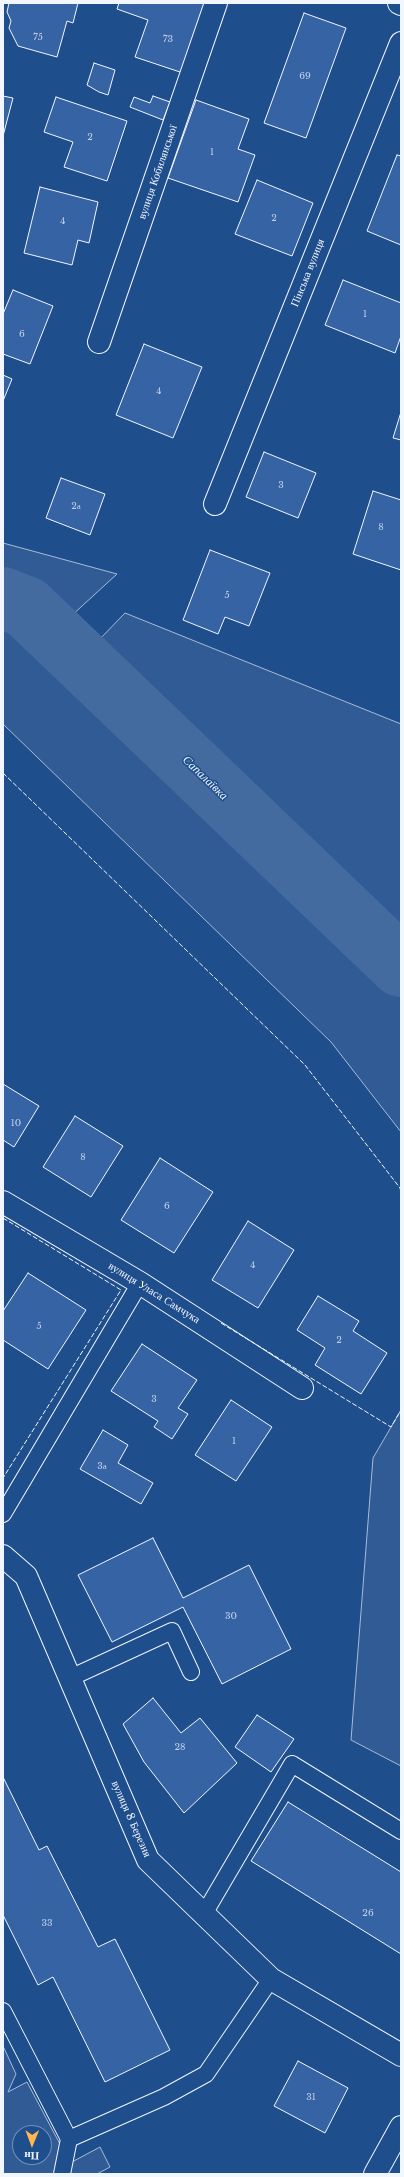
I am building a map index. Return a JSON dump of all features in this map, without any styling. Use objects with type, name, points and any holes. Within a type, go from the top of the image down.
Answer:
[{"type":"street","name":"вулиця Кобилянської","points":[[99,342],[216,3]]},
{"type":"street","name":"Пінська вулиця","points":[[215,504],[401,43]]},
{"type":"street","name":"вулиця Уласа Самчука","points":[[3,1202],[140,1284],[302,1388]]},
{"type":"street","name":"вулиця 8 Березня","points":[[3,1556],[26,1576],[148,1860],[271,1979],[401,2055]]},
{"type":"street","points":[[375,2174],[401,2127]]},
{"type":"lane","points":[[3,1514],[140,1284]]},
{"type":"lane","points":[[70,1678],[172,1631],[191,1672]]},
{"type":"lane","points":[[204,1914],[292,1764],[401,1831]]},
{"type":"lane","points":[[69,2139],[164,2097],[206,2074],[271,1979]]},
{"type":"lane","points":[[3,2011],[69,2139],[62,2174]]},
{"type":"shaded area","points":[[3,543],[117,574],[70,617],[97,642],[125,613],[401,724],[401,1132],[331,1042],[3,724]]},
{"type":"shaded area","points":[[401,1410],[401,1766],[351,1740],[373,1458]]},
{"type":"shaded area","points":[[3,2046],[16,2074],[8,2092],[27,2082],[50,2125],[12,2125],[12,2165],[52,2165],[52,2129],[70,2163],[100,2147],[110,2167],[97,2174],[3,2174]]},
{"type":"building","points":[[9,3],[78,3],[73,23],[67,21],[57,57],[18,46],[9,28],[11,21],[7,12]]},
{"type":"building","points":[[119,3],[206,3],[183,73],[135,57],[148,20],[117,9]]},
{"type":"building","points":[[304,13],[346,28],[306,138],[264,123]]},
{"type":"building","points":[[94,63],[115,70],[108,95],[87,85]]},
{"type":"building","points":[[3,96],[13,98],[3,136]]},
{"type":"building","points":[[153,96],[170,102],[163,120],[130,107],[134,97],[150,103]]},
{"type":"building","points":[[56,97],[127,121],[107,181],[64,167],[73,142],[44,132]]},
{"type":"building","points":[[196,100],[249,119],[238,149],[255,155],[238,202],[168,178]]},
{"type":"building","points":[[397,155],[401,156],[401,245],[367,231]]},
{"type":"building","points":[[257,180],[313,203],[292,256],[235,234]]},
{"type":"building","points":[[40,187],[98,202],[89,243],[78,240],[72,265],[24,253]]},
{"type":"building","points":[[343,280],[401,303],[401,336],[395,353],[325,325]]},
{"type":"building","points":[[13,290],[53,306],[30,364],[3,354],[3,314]]},
{"type":"building","points":[[144,344],[202,367],[173,438],[116,415]]},
{"type":"building","points":[[3,375],[12,379],[3,401]]},
{"type":"building","points":[[401,412],[401,440],[393,438]]},
{"type":"building","points":[[264,452],[316,473],[298,518],[246,497]]},
{"type":"building","points":[[61,478],[105,494],[90,535],[46,518]]},
{"type":"building","points":[[373,491],[401,500],[401,570],[353,554]]},
{"type":"building","points":[[210,550],[270,573],[249,626],[225,617],[218,634],[183,620]]},
{"type":"building","points":[[3,1084],[39,1106],[14,1147],[3,1140]]},
{"type":"building","points":[[75,1116],[123,1146],[91,1197],[43,1167]]},
{"type":"building","points":[[160,1158],[213,1192],[174,1253],[121,1220]]},
{"type":"building","points":[[248,1221],[294,1250],[258,1308],[212,1280]]},
{"type":"building","points":[[28,1273],[86,1310],[48,1369],[3,1340],[3,1311]]},
{"type":"building","points":[[318,1296],[359,1321],[353,1331],[387,1353],[361,1394],[315,1365],[325,1348],[297,1330]]},
{"type":"building","points":[[142,1344],[197,1380],[178,1408],[188,1414],[172,1439],[154,1427],[158,1421],[111,1391]]},
{"type":"building","points":[[231,1400],[272,1427],[236,1481],[195,1455]]},
{"type":"building","points":[[103,1430],[128,1445],[118,1463],[153,1483],[141,1504],[80,1469]]},
{"type":"building","points":[[153,1538],[183,1598],[249,1565],[291,1649],[222,1684],[183,1607],[112,1642],[78,1575]]},
{"type":"building","points":[[153,1698],[181,1733],[200,1718],[237,1763],[184,1813],[144,1762],[123,1724]]},
{"type":"building","points":[[257,1715],[294,1739],[271,1772],[235,1747]]},
{"type":"building","points":[[3,1777],[39,1850],[47,1846],[98,1947],[115,1939],[170,2050],[105,2082],[53,1977],[38,1985],[3,1915]]},
{"type":"building","points":[[288,1802],[401,1872],[401,1954],[251,1861]]},
{"type":"building","points":[[298,2061],[348,2088],[325,2133],[274,2106]]},
{"type":"waterway","name":"Сапалаївка","points":[[3,598],[26,607],[401,966]]},
{"type":"fence","points":[[3,773],[305,1065],[400,1188],[401,1192]]},
{"type":"fence","points":[[3,1218],[121,1290],[3,1478]]},
{"type":"fence","points":[[221,1323],[391,1427],[401,1410]]}]
